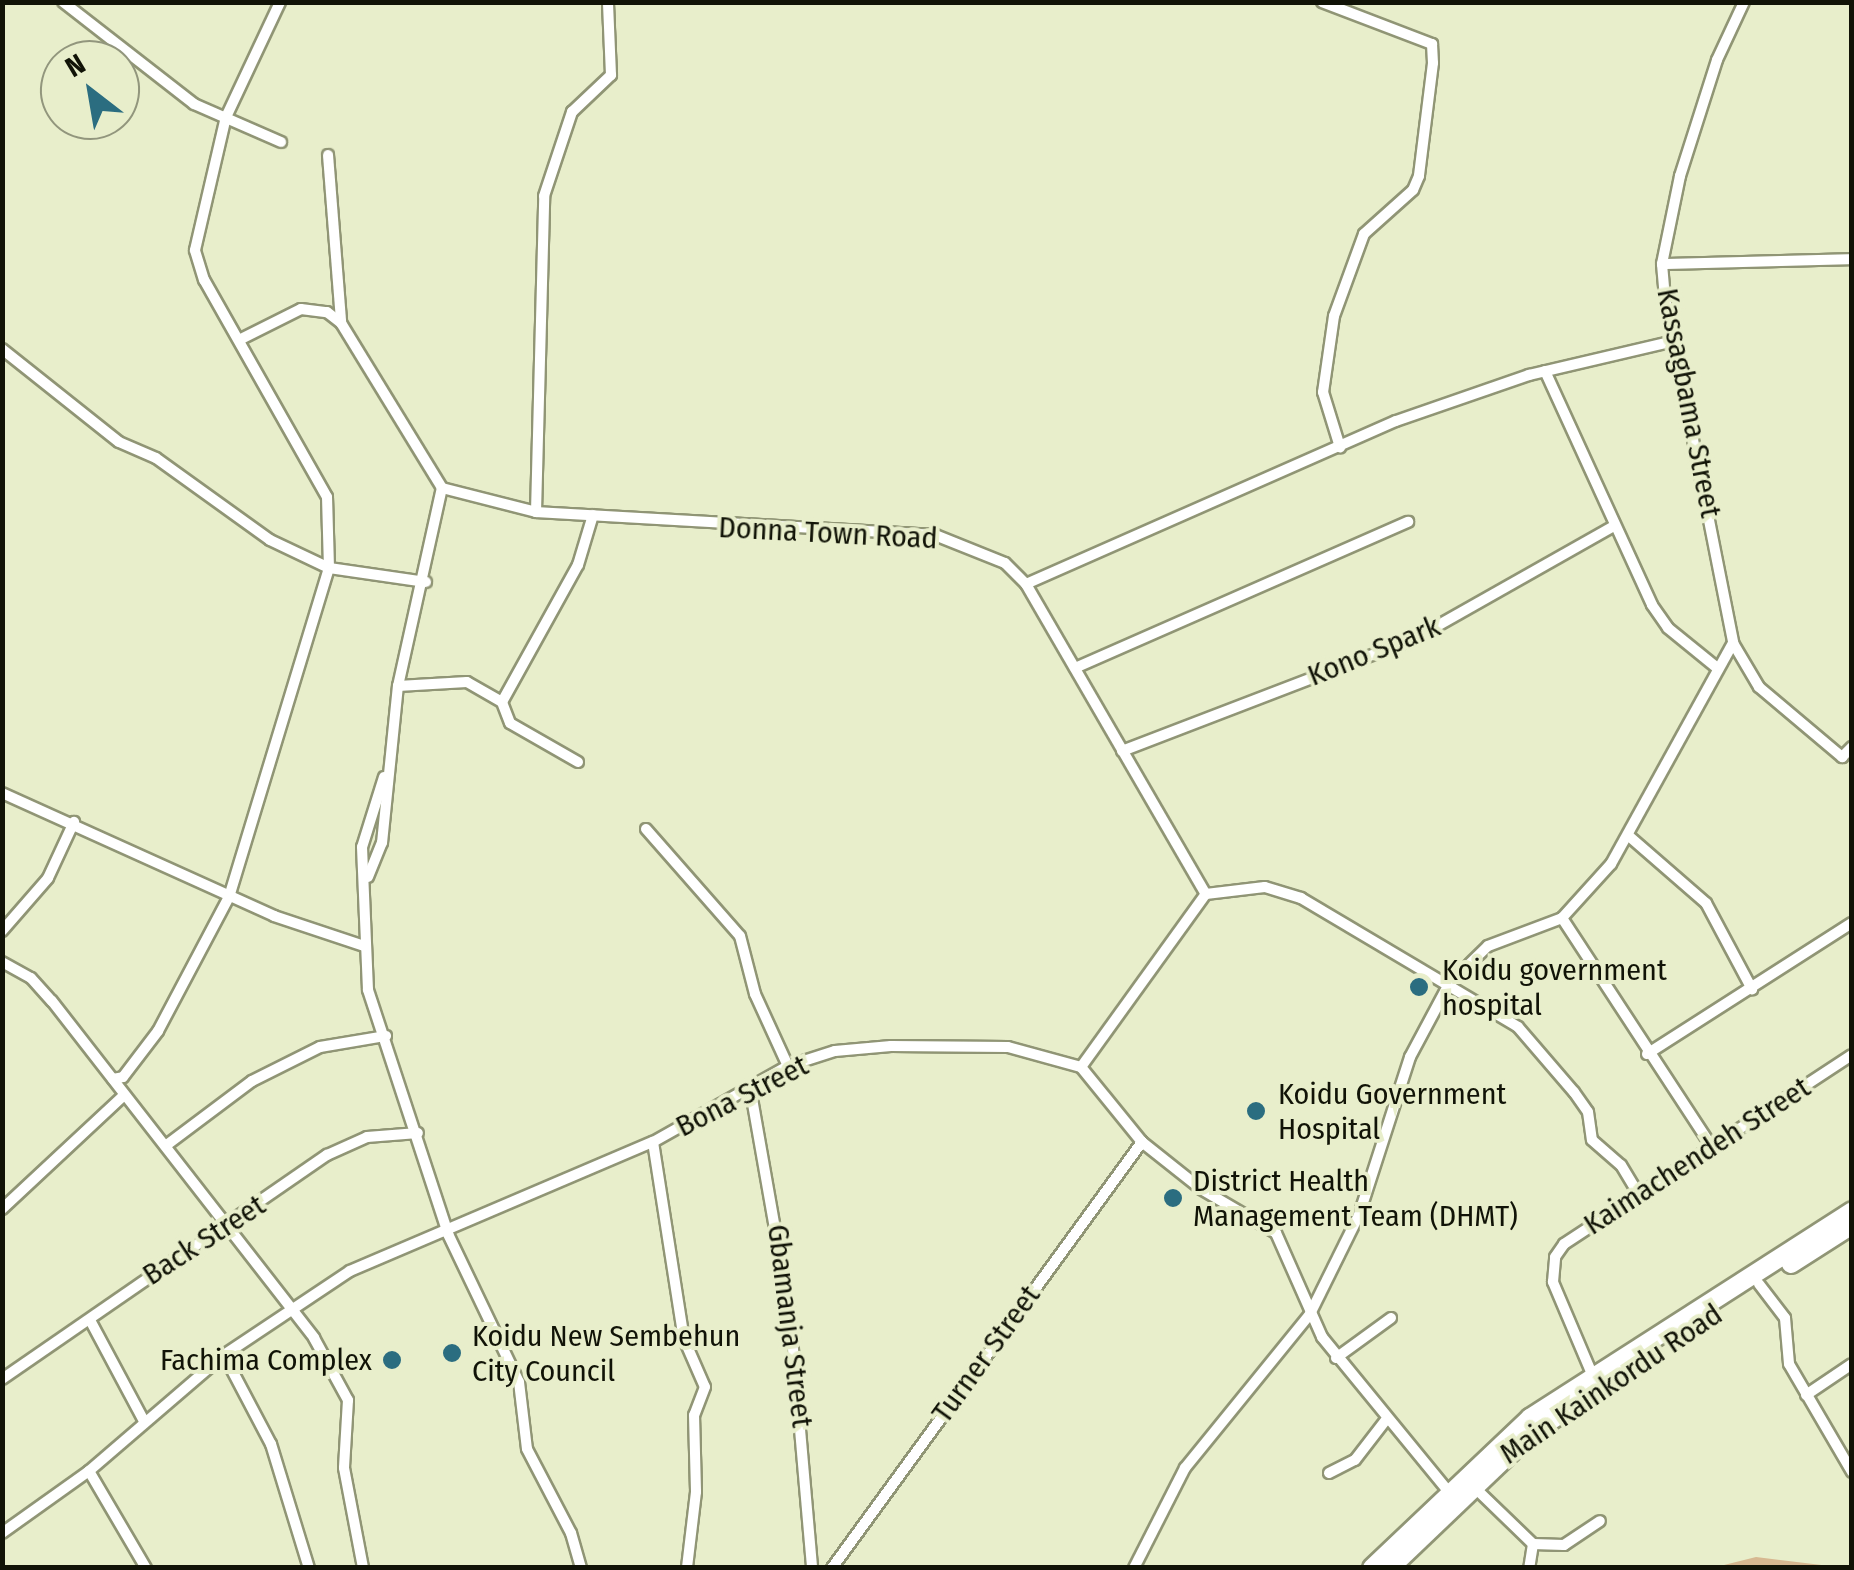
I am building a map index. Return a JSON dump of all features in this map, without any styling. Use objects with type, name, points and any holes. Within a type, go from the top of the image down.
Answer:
[{"type":"main road","points":[[1372,1568],[1425,1515],[1453,1496],[1512,1431],[1596,1382],[1850,1218]]},
{"type":"main road","name":"Main Kainkordu Road","points":[[1677,1330],[1758,1284],[1812,1243]]},
{"type":"main road","name":"Main Kainkordu Road","points":[[1390,1568],[1453,1496],[1596,1382]]},
{"type":"street","points":[[63,2],[194,104],[281,142]]},
{"type":"street","points":[[113,1079],[123,1077],[158,1031],[229,897],[329,568],[327,497],[241,339],[204,280],[195,250],[226,117],[280,2]]},
{"type":"street","points":[[536,512],[544,196],[572,112],[611,75],[608,2]]},
{"type":"street","points":[[1322,2],[1432,44],[1433,63],[1420,176],[1414,190],[1364,234],[1326,350],[1324,392],[1340,447]]},
{"type":"street","name":"Kassagbama Street","points":[[1744,2],[1724,39],[1693,132],[1662,264],[1732,643],[1759,687],[1842,757],[1852,747]]},
{"type":"street","points":[[328,155],[332,268],[341,323]]},
{"type":"street","points":[[1662,264],[1852,259]]},
{"type":"street","points":[[241,339],[301,309],[327,312],[341,323],[442,488],[426,582],[398,686],[384,777],[382,844],[368,878]]},
{"type":"street","points":[[1026,584],[1340,447],[1545,370],[1674,340]]},
{"type":"street","points":[[2,349],[119,442],[156,458],[270,540],[329,568],[426,582]]},
{"type":"street","points":[[1545,370],[1614,526],[1660,618],[1716,667]]},
{"type":"street","name":"Donna Town Road","points":[[442,488],[536,512],[935,534],[1005,563],[1026,584],[1206,894]]},
{"type":"street","points":[[502,702],[578,565],[593,515]]},
{"type":"street","points":[[1075,668],[1408,522]]},
{"type":"street","name":"Kono Spark","points":[[1122,751],[1416,638],[1614,526]]},
{"type":"street","points":[[1134,1568],[1185,1468],[1310,1314],[1359,1215],[1410,1057],[1448,984],[1488,946],[1562,918],[1630,837],[1732,643]]},
{"type":"street","points":[[398,686],[467,682],[502,702],[510,723],[578,762]]},
{"type":"street","points":[[384,777],[363,837],[368,878],[364,946],[368,990],[448,1234],[518,1382],[522,1436],[581,1568]]},
{"type":"street","points":[[2,793],[74,822],[229,897],[364,946]]},
{"type":"street","points":[[2,931],[48,878],[74,822]]},
{"type":"street","points":[[646,829],[740,936],[755,994],[788,1066]]},
{"type":"street","points":[[1630,837],[1706,904],[1752,989]]},
{"type":"street","points":[[1453,1496],[1384,1421],[1336,1358],[1310,1314],[1276,1232],[1201,1189],[1142,1142],[1081,1067],[1206,894],[1279,889],[1448,984],[1539,1043],[1588,1112],[1592,1140],[1621,1165],[1638,1194]]},
{"type":"street","points":[[1562,918],[1647,1054],[1712,1146]]},
{"type":"street","points":[[1647,1054],[1852,923]]},
{"type":"street","points":[[2,962],[31,978],[113,1079],[122,1096],[168,1144],[232,1225],[293,1308],[348,1400],[344,1468],[363,1568]]},
{"type":"street","points":[[168,1144],[252,1082],[320,1047],[386,1036]]},
{"type":"street","name":"Bona Street","points":[[2,1533],[90,1471],[144,1420],[224,1355],[350,1271],[448,1234],[653,1142],[788,1066],[835,1051],[967,1044],[1008,1048],[1081,1067]]},
{"type":"street","name":"Kaimachendeh Street","points":[[1596,1382],[1552,1282],[1552,1266],[1564,1244],[1852,1054]]},
{"type":"street","name":"Gbamanja Street","points":[[750,1087],[790,1315],[812,1568]]},
{"type":"street","points":[[2,1208],[122,1096]]},
{"type":"street","name":"Back Street","points":[[2,1378],[90,1320],[158,1268],[232,1225],[347,1144],[418,1133]]},
{"type":"street","points":[[653,1142],[684,1339],[705,1388],[694,1415],[696,1492],[687,1568]]},
{"type":"street","name":"Turner Street","points":[[832,1568],[1142,1142]]},
{"type":"street","points":[[1758,1284],[1785,1318],[1786,1354],[1852,1472]]},
{"type":"street","points":[[1336,1358],[1391,1318]]},
{"type":"street","points":[[90,1320],[144,1420]]},
{"type":"street","points":[[224,1355],[271,1444],[309,1568]]},
{"type":"street","points":[[1806,1394],[1852,1364]]},
{"type":"street","points":[[1329,1473],[1355,1460],[1384,1421]]},
{"type":"street","points":[[90,1471],[146,1568]]},
{"type":"street","points":[[1471,1484],[1533,1544],[1564,1545],[1600,1521]]},
{"type":"street","points":[[1529,1568],[1533,1544]]},
{"type":"shaded area","points":[[1756,1557],[1838,1567],[1716,1567]]},
{"type":"place","name":"Koidu government hospital","points":[[1419,987]]},
{"type":"place","name":"Koidu Government Hospital","points":[[1256,1111]]},
{"type":"place","name":"District Health Management Team (DHMT)","points":[[1173,1198]]},
{"type":"place","name":"Koidu New Sembehun City Council","points":[[452,1353]]},
{"type":"place","name":"Fachima Complex","points":[[392,1360]]}]
